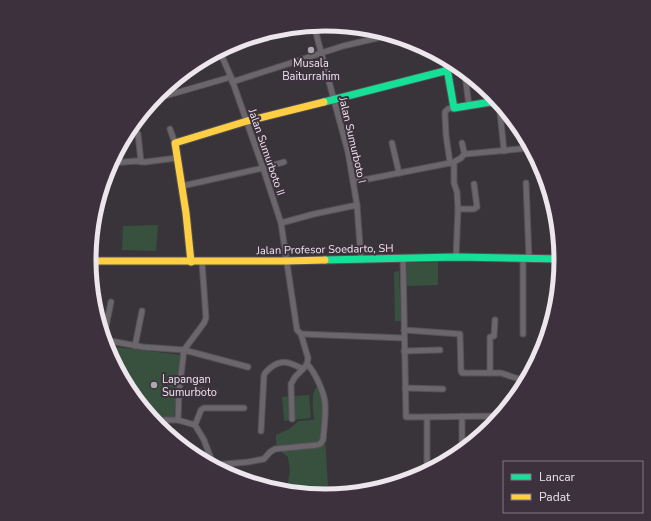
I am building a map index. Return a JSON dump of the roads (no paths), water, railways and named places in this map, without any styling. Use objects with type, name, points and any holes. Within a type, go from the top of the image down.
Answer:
[{"type":"street","name":"Jalan Sumurboto I","points":[[315,31],[348,152],[357,205],[361,260]]},
{"type":"street","points":[[165,96],[232,80],[322,54],[343,46],[379,38]]},
{"type":"street","name":"Jalan Sumurboto II","points":[[222,56],[247,121],[281,223],[296,330],[302,334],[308,358],[307,364]]},
{"type":"street","points":[[175,144],[247,121],[445,71],[448,74],[453,107]]},
{"type":"street","points":[[465,78],[469,106]]},
{"type":"street","points":[[456,258],[458,192],[454,184],[454,165],[451,163],[446,136],[445,115],[448,109],[453,107],[455,108],[492,102]]},
{"type":"street","points":[[499,110],[504,151]]},
{"type":"street","points":[[170,129],[175,144],[182,186],[192,262]]},
{"type":"street","points":[[138,134],[141,162]]},
{"type":"street","points":[[392,142],[399,173]]},
{"type":"street","points":[[462,143],[465,153]]},
{"type":"street","points":[[353,182],[451,163],[458,160],[465,153],[525,149]]},
{"type":"street","points":[[118,163],[149,162],[177,158]]},
{"type":"street","points":[[182,186],[284,162]]},
{"type":"street","points":[[523,334],[526,258],[526,183]]},
{"type":"street","points":[[458,209],[474,209],[477,207],[474,184]]},
{"type":"street","points":[[281,223],[357,205]]},
{"type":"street","name":"Jalan Profesor Soedarto, SH","points":[[96,261],[202,262],[456,258],[555,259]]},
{"type":"street","points":[[403,259],[406,417],[492,416],[493,418]]},
{"type":"street","points":[[178,420],[179,392],[184,350],[206,318],[202,262]]},
{"type":"street","points":[[106,327],[112,302]]},
{"type":"street","points":[[135,346],[142,310]]},
{"type":"street","points":[[490,373],[490,337],[494,336],[495,320]]},
{"type":"street","points":[[404,330],[460,334],[462,373],[501,373],[519,379],[519,384]]},
{"type":"street","points":[[302,334],[404,338]]},
{"type":"street","points":[[111,341],[135,346],[184,350],[248,367]]},
{"type":"street","points":[[404,351],[440,350]]},
{"type":"street","points":[[261,431],[265,373],[276,364],[285,362],[303,369]]},
{"type":"street","points":[[220,464],[248,462],[264,459],[275,449],[320,444],[323,440],[325,404],[314,372],[307,364],[295,377],[291,384],[292,419]]},
{"type":"street","points":[[406,388],[443,389]]},
{"type":"street","points":[[179,392],[215,392]]},
{"type":"street","points":[[195,425],[201,410],[204,408],[244,408]]},
{"type":"street","points":[[462,416],[462,445]]},
{"type":"street","points":[[427,417],[427,466]]},
{"type":"street","points":[[160,420],[178,420],[195,425],[204,440],[211,459]]},
{"type":"place","name":"Musala Baiturrahim","points":[[311,50]]},
{"type":"place","name":"Lapangan Sumurboto","points":[[154,385]]}]
